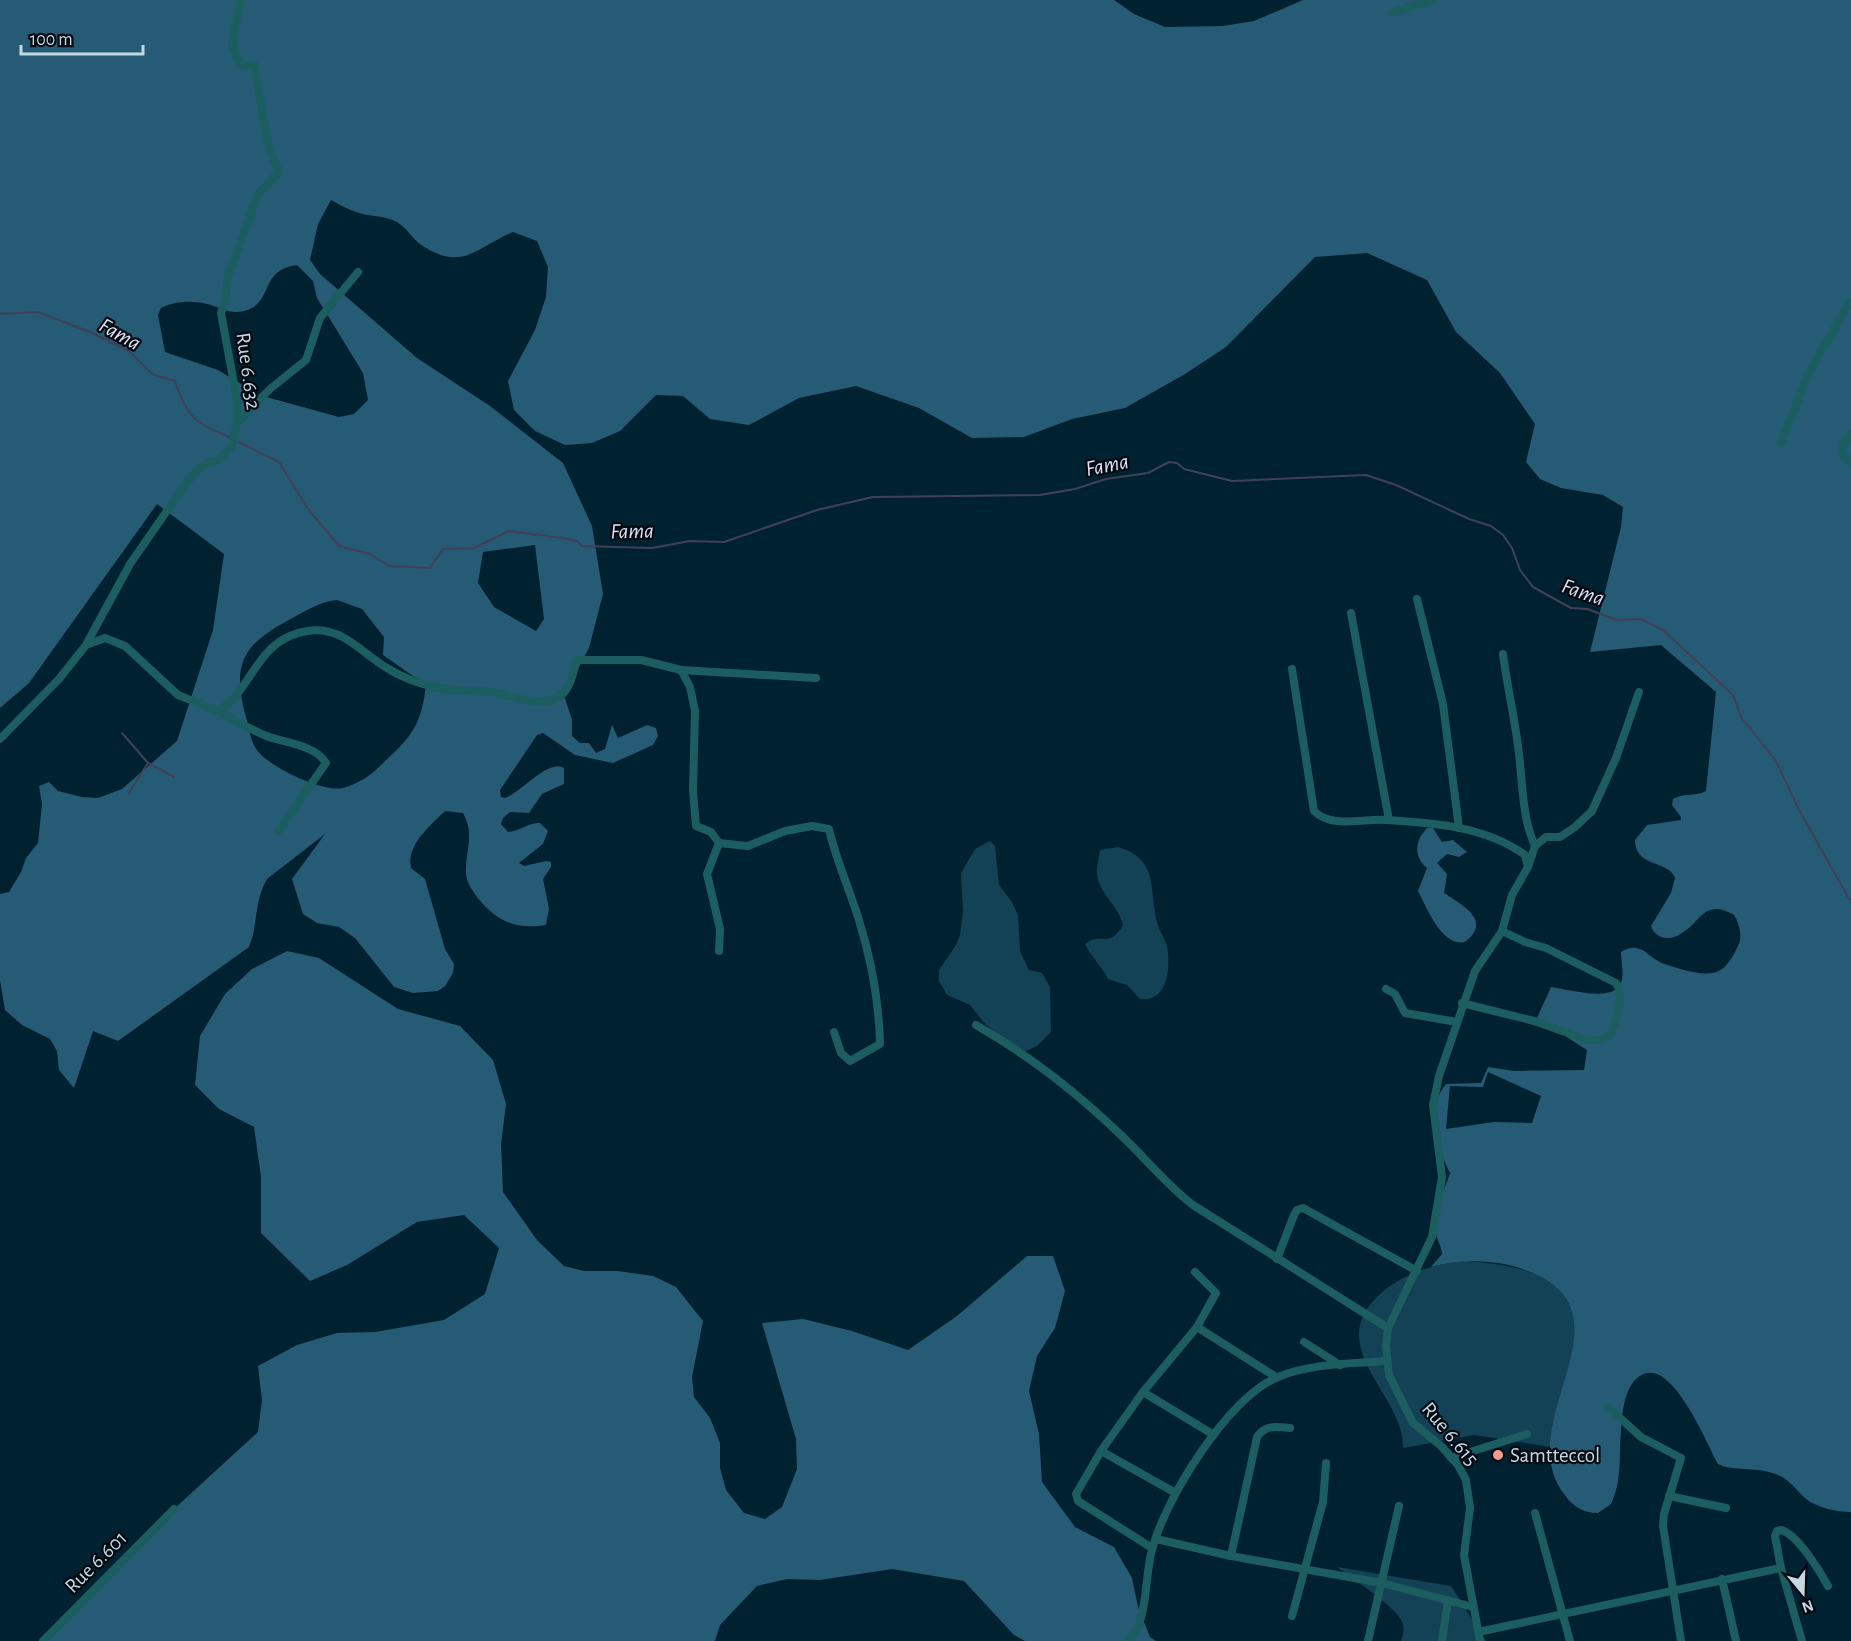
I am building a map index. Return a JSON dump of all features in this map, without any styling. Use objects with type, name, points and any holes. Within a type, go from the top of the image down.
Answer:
[{"type":"street","name":"Rue 6.632","points":[[0,739],[59,679],[86,645],[130,564],[195,472],[207,463],[219,460],[232,446],[237,423],[237,400],[221,313],[226,298],[227,280],[258,194],[279,172],[269,149],[254,65],[240,65],[232,43],[241,0]]},
{"type":"street","points":[[1391,13],[1432,0]]},
{"type":"street","points":[[237,423],[270,389],[306,360],[320,318],[358,272]]},
{"type":"street","points":[[1781,443],[1809,375],[1849,303]]},
{"type":"street","points":[[1851,433],[1843,444],[1842,453],[1851,463]]},
{"type":"street","points":[[1417,599],[1443,704],[1459,828]]},
{"type":"street","points":[[1351,613],[1389,820]]},
{"type":"street","points":[[218,711],[231,701],[278,642],[295,634],[316,630],[340,635],[390,670],[426,685],[451,690],[495,692],[515,699],[536,702],[555,698],[565,691],[575,674],[578,660],[585,659],[641,660],[681,670],[816,678]]},
{"type":"street","points":[[86,645],[105,638],[114,640],[125,646],[178,695],[218,711],[265,735],[322,756],[326,763],[278,831]]},
{"type":"street","points":[[1503,654],[1509,704],[1518,744],[1526,827],[1535,846]]},
{"type":"street","points":[[1292,669],[1314,811],[1328,820],[1389,820],[1459,828],[1511,845],[1525,855],[1528,867]]},
{"type":"street","points":[[681,670],[690,687],[695,711],[693,791],[696,826],[711,832],[719,843],[748,846],[785,831],[812,826],[829,830],[833,850],[859,920],[874,979],[880,1044],[850,1061],[841,1053],[834,1032]]},
{"type":"street","points":[[1130,1641],[1141,1624],[1154,1543],[1174,1492],[1214,1435],[1237,1408],[1258,1389],[1276,1377],[1293,1372],[1386,1361],[1388,1328],[1430,1245],[1441,1188],[1441,1170],[1432,1105],[1462,1003],[1475,971],[1502,931],[1512,895],[1528,867],[1535,846],[1546,837],[1560,837],[1592,811],[1616,758],[1639,692]]},
{"type":"street","points":[[719,843],[707,874],[720,929],[719,951]]},
{"type":"street","points":[[1462,1003],[1534,1021],[1588,1040],[1600,1040],[1610,1035],[1618,1009],[1620,992],[1616,983],[1546,948],[1525,942],[1502,931]]},
{"type":"street","points":[[1386,989],[1395,994],[1405,1013],[1456,1022]]},
{"type":"street","points":[[976,1025],[1047,1068],[1124,1138],[1174,1191],[1388,1328]]},
{"type":"street","points":[[1278,1259],[1294,1215],[1297,1210],[1303,1208],[1416,1271]]},
{"type":"street","points":[[1195,1272],[1216,1293],[1197,1327],[1143,1392],[1101,1451],[1076,1498],[1154,1543],[1382,1583],[1473,1607]]},
{"type":"street","points":[[1197,1327],[1276,1377]]},
{"type":"street","points":[[1304,1342],[1340,1366]]},
{"type":"street","name":"Rue 6.615","points":[[1386,1361],[1389,1375],[1413,1423],[1451,1458],[1466,1480],[1470,1493],[1464,1555],[1479,1636]]},
{"type":"street","points":[[1143,1392],[1214,1435]]},
{"type":"street","points":[[1608,1407],[1641,1437],[1681,1458],[1669,1496],[1663,1526],[1680,1641]]},
{"type":"street","points":[[1232,1556],[1257,1437],[1262,1429],[1269,1427],[1290,1428]]},
{"type":"street","points":[[1451,1458],[1527,1434]]},
{"type":"street","points":[[1101,1451],[1174,1492]]},
{"type":"street","points":[[1292,1616],[1323,1502],[1326,1463]]},
{"type":"street","points":[[1669,1496],[1726,1508]]},
{"type":"street","points":[[1368,1641],[1399,1506]]},
{"type":"street","name":"Rue 6.601","points":[[44,1641],[174,1509]]},
{"type":"street","points":[[1535,1513],[1570,1641]]},
{"type":"street","points":[[1802,1641],[1780,1568],[1775,1536],[1780,1530],[1788,1534],[1818,1567],[1828,1586]]},
{"type":"street","points":[[1479,1636],[1563,1614],[1780,1568]]},
{"type":"street","points":[[1722,1579],[1736,1641]]},
{"type":"street","points":[[1442,1641],[1448,1600]]},
{"type":"shaded area","points":[[0,0],[1114,0],[1134,14],[1165,27],[1223,26],[1254,21],[1303,0],[1851,0],[1851,1512],[1816,1505],[1806,1499],[1789,1482],[1770,1472],[1731,1468],[1718,1464],[1686,1404],[1664,1378],[1652,1373],[1640,1376],[1630,1386],[1627,1393],[1622,1417],[1618,1477],[1611,1504],[1598,1513],[1578,1508],[1564,1494],[1551,1465],[1551,1434],[1574,1340],[1572,1312],[1558,1288],[1525,1270],[1490,1262],[1454,1263],[1431,1267],[1442,1254],[1434,1223],[1439,1201],[1450,1173],[1437,1140],[1435,1128],[1436,1105],[1446,1084],[1481,1083],[1488,1067],[1514,1071],[1584,1070],[1587,1050],[1537,1018],[1551,987],[1598,994],[1615,990],[1622,978],[1621,952],[1634,948],[1675,968],[1701,973],[1716,972],[1731,959],[1740,934],[1734,915],[1716,909],[1709,910],[1678,936],[1664,938],[1656,934],[1651,926],[1671,893],[1675,878],[1666,868],[1640,855],[1636,849],[1635,840],[1647,825],[1681,820],[1672,805],[1673,799],[1706,791],[1716,692],[1661,645],[1590,652],[1621,527],[1623,507],[1603,495],[1561,488],[1540,479],[1526,462],[1535,424],[1500,373],[1456,332],[1427,280],[1367,253],[1315,257],[1226,347],[1185,374],[1125,408],[1072,419],[1024,437],[972,438],[919,408],[856,386],[799,398],[749,425],[710,419],[683,396],[656,395],[620,431],[592,443],[565,445],[535,431],[514,410],[508,381],[535,330],[546,297],[548,267],[537,241],[513,232],[468,255],[447,257],[420,244],[397,222],[356,212],[331,200],[318,224],[310,260],[320,274],[417,358],[490,406],[563,463],[592,526],[603,594],[589,648],[564,695],[572,720],[572,736],[580,743],[589,743],[596,753],[605,749],[612,725],[618,738],[647,725],[656,728],[658,736],[653,745],[613,763],[575,755],[543,733],[537,735],[500,790],[501,797],[505,798],[542,772],[557,766],[564,768],[564,784],[542,794],[529,813],[510,812],[503,818],[501,824],[508,832],[540,823],[548,831],[543,844],[519,863],[524,866],[551,862],[551,867],[543,879],[549,909],[546,925],[525,926],[507,922],[491,912],[477,897],[466,876],[469,833],[463,813],[445,811],[426,830],[416,844],[410,860],[411,868],[425,879],[445,949],[454,964],[453,973],[445,986],[438,991],[413,993],[394,987],[355,938],[339,927],[317,923],[303,914],[292,879],[325,834],[267,879],[260,896],[249,947],[118,1041],[93,1031],[74,1088],[59,1070],[57,1051],[50,1039],[22,1025],[5,1010],[0,980],[0,894],[9,892],[26,858],[38,843],[42,804],[39,786],[49,782],[58,791],[98,798],[122,789],[177,741],[213,630],[224,554],[157,504],[29,683],[0,708]],"holes":[[[297,265],[313,281],[317,298],[363,373],[368,400],[354,414],[339,417],[259,395],[218,370],[165,352],[158,315],[161,308],[190,302],[230,311],[244,311],[254,307],[260,301],[271,280],[285,268]],[[535,545],[544,619],[536,631],[494,607],[478,583],[483,552]],[[337,600],[362,609],[384,637],[383,655],[426,685],[417,721],[400,747],[364,779],[343,788],[309,782],[282,769],[261,754],[255,747],[251,736],[240,684],[244,659],[259,639],[305,611]],[[1488,1072],[1541,1096],[1532,1123],[1494,1122],[1446,1129],[1450,1086],[1483,1087]]]},
{"type":"shaded area","points":[[1427,828],[1433,828],[1442,842],[1453,840],[1467,852],[1459,857],[1447,854],[1437,863],[1447,874],[1444,893],[1471,913],[1475,920],[1476,927],[1473,934],[1465,942],[1449,939],[1442,933],[1418,891],[1427,868],[1419,859],[1417,848]]},
{"type":"shaded area","points":[[990,841],[995,846],[999,885],[1012,902],[1018,915],[1020,951],[1029,970],[1042,973],[1050,987],[1051,1032],[1037,1046],[1022,1053],[986,1025],[970,1005],[947,995],[939,981],[939,970],[960,935],[963,912],[961,873],[975,849]]},
{"type":"shaded area","points":[[1118,847],[1131,852],[1146,867],[1152,887],[1157,922],[1167,947],[1166,982],[1157,995],[1149,999],[1140,999],[1127,985],[1108,979],[1085,944],[1091,940],[1113,937],[1123,925],[1118,912],[1101,888],[1097,871],[1100,850]]},
{"type":"shaded area","points":[[287,951],[319,958],[398,1009],[460,1026],[493,1060],[506,1104],[501,1144],[503,1192],[537,1240],[564,1266],[584,1271],[618,1271],[653,1276],[676,1287],[703,1321],[692,1377],[694,1397],[710,1418],[720,1443],[720,1468],[726,1490],[744,1513],[765,1519],[782,1507],[797,1469],[796,1439],[762,1323],[803,1319],[852,1331],[908,1350],[957,1316],[1027,1256],[1053,1256],[1065,1291],[1055,1328],[1037,1356],[1029,1391],[1039,1434],[1042,1482],[1075,1527],[1114,1547],[1132,1578],[1138,1607],[1150,1637],[1156,1641],[1025,1641],[1014,1635],[964,1581],[892,1569],[820,1580],[787,1579],[757,1586],[720,1625],[715,1641],[44,1641],[174,1509],[258,1432],[262,1400],[258,1366],[297,1345],[337,1333],[375,1332],[444,1320],[485,1294],[499,1248],[464,1215],[417,1222],[347,1265],[310,1281],[261,1233],[261,1177],[254,1127],[219,1109],[195,1085],[200,1036],[225,994],[252,969]]},
{"type":"shaded area","points":[[1465,1261],[1501,1265],[1538,1275],[1553,1283],[1565,1295],[1573,1311],[1574,1345],[1551,1447],[1474,1435],[1403,1448],[1400,1429],[1392,1410],[1362,1354],[1359,1335],[1363,1316],[1377,1297],[1407,1276],[1441,1265]]},
{"type":"shaded area","points":[[1337,1567],[1451,1586],[1486,1641],[1401,1641],[1402,1622],[1392,1609]]},
{"type":"waterway","name":"Fama","points":[[0,314],[38,312],[90,332],[129,351],[152,374],[175,381],[188,411],[194,418],[208,428],[230,437]]},
{"type":"waterway","name":"Fama","points":[[239,442],[279,462],[308,509],[339,546],[370,554],[389,566],[430,568],[443,549],[474,548],[509,531],[563,538],[577,541],[582,546],[652,548],[690,541],[724,542],[817,510],[873,497],[1040,495],[1075,489],[1106,479],[1148,473],[1169,462],[1177,463],[1184,469],[1232,481],[1366,475],[1396,485],[1469,519],[1491,526],[1503,535],[1512,548],[1520,570],[1533,587],[1571,608],[1587,609],[1617,620],[1641,619],[1663,630],[1733,695],[1741,717],[1776,761],[1799,810],[1851,902]]},
{"type":"waterway","points":[[122,733],[148,763],[174,777]]},
{"type":"waterway","points":[[129,793],[148,763]]},
{"type":"place","name":"Samtteccol","points":[[1498,1455]]}]
